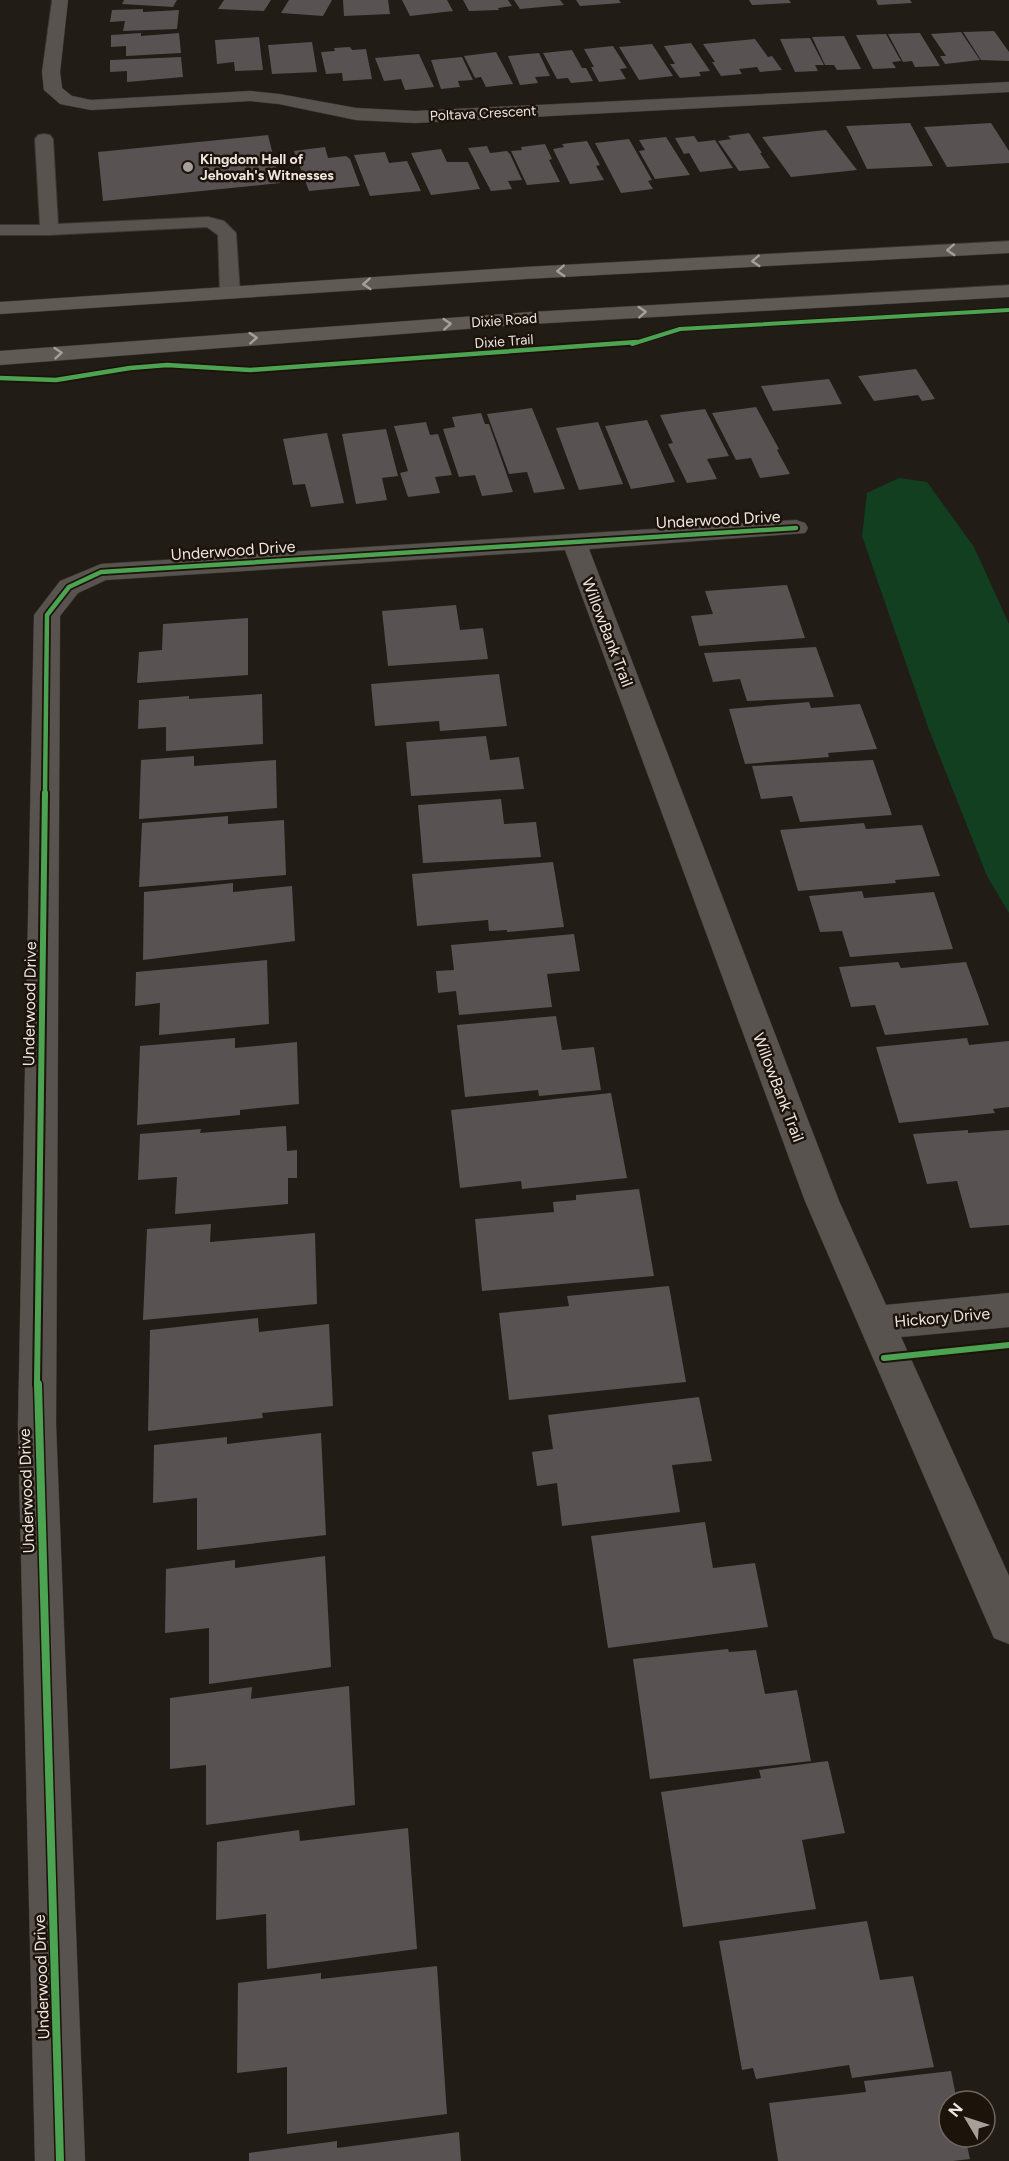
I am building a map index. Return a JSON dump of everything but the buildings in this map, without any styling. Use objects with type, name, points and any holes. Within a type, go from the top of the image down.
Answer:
[{"type":"main road","points":[[0,308],[525,273],[1009,247]]},
{"type":"main road","name":"Dixie Road","points":[[0,358],[531,318],[1009,291]]},
{"type":"street","name":"Poltava Crescent","points":[[60,0],[51,72],[53,90],[66,100],[91,105],[250,96],[365,115],[415,117],[1009,87]]},
{"type":"street","name":"Underwood Drive","points":[[60,2161],[37,1425],[47,615],[69,587],[101,572],[796,528]]},
{"type":"street","name":"WillowBank Trail","points":[[574,541],[818,1190],[874,1323],[1009,1623]]},
{"type":"street","name":"Hickory Drive","points":[[874,1323],[1009,1310]]},
{"type":"lane","points":[[44,139],[49,230]]},
{"type":"lane","points":[[0,230],[49,230],[196,221],[218,225],[227,233],[230,293]]},
{"type":"green space","points":[[899,478],[927,482],[974,547],[1009,624],[1009,913],[987,876],[928,727],[862,536],[867,493]]},
{"type":"cycle path","name":"Dixie Trail","points":[[0,378],[56,380],[130,368],[167,365],[250,370],[631,344],[680,329],[1009,310]]},
{"type":"cycle path","points":[[60,2161],[37,1425],[47,615],[69,587],[101,572],[796,528]]},
{"type":"cycle path","points":[[884,1358],[1009,1345]]},
{"type":"place","name":"Kingdom Hall of Jehovah's Witnesses","points":[[188,167]]}]
